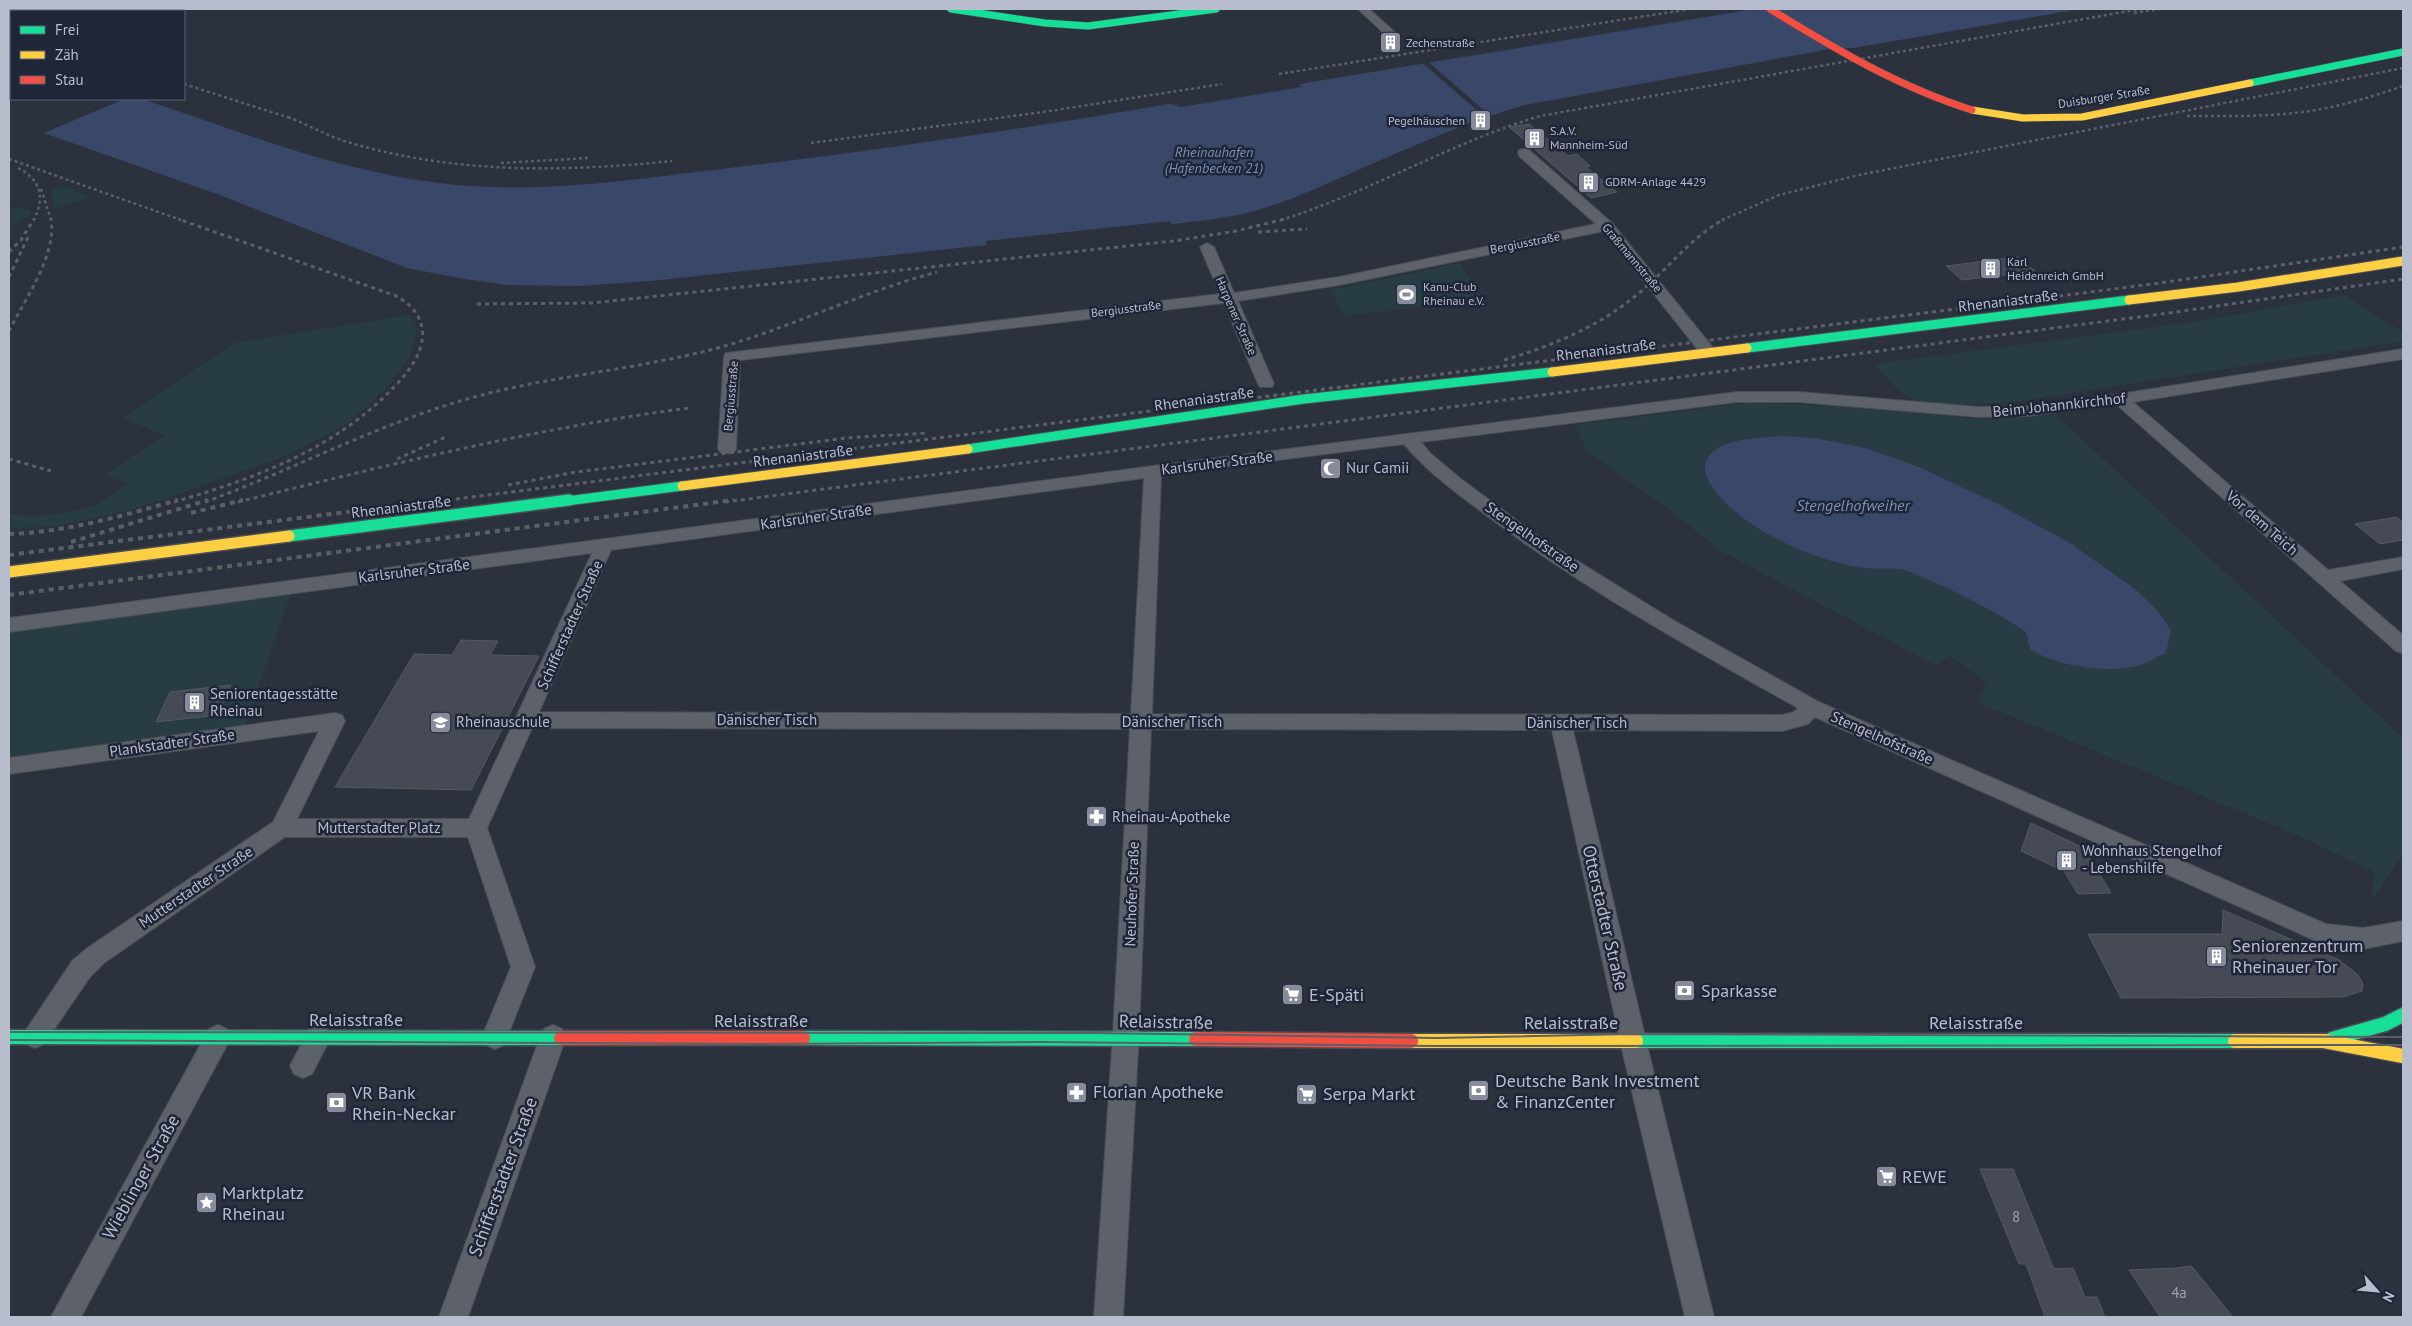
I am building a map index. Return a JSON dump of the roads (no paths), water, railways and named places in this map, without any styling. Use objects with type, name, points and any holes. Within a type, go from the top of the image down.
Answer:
[{"type":"street","points":[[952,9],[1045,23],[1088,26],[1216,9]]},
{"type":"street","points":[[1363,9],[1394,36]]},
{"type":"street","name":"Duisburger Straße","points":[[1770,9],[1898,86],[1927,98],[1972,110],[2023,118],[2082,117],[2403,52]]},
{"type":"street","name":"Graßmannstraße","points":[[1524,153],[1607,226],[1708,352]]},
{"type":"street","name":"Bergiusstraße","points":[[727,449],[732,356],[1228,297],[1339,281],[1607,226]]},
{"type":"street","name":"Harpener Straße","points":[[1207,247],[1266,384]]},
{"type":"street","name":"Rhenaniastraße","points":[[9,572],[1001,445],[1124,425],[1270,405],[2228,288],[2403,261]]},
{"type":"street","name":"Beim Johannkirchhof","points":[[1623,412],[1737,396],[1800,397],[2001,412],[2120,399],[2403,354]]},
{"type":"street","name":"Vor dem Teich","points":[[2120,399],[2403,646]]},
{"type":"street","name":"Karlsruher Straße","points":[[9,625],[1153,471],[1623,412]]},
{"type":"street","name":"Stengelhofstraße","points":[[1408,438],[1424,457],[1455,483],[1536,543],[1666,625],[1812,707],[2323,934],[2345,939],[2366,940],[2403,931]]},
{"type":"street","name":"Neuhofer Straße","points":[[1109,1317],[1126,1039],[1153,471]]},
{"type":"street","name":"Schifferstadter Straße","points":[[476,828],[527,720],[604,546]]},
{"type":"street","points":[[2324,577],[2403,563]]},
{"type":"street","name":"Dänischer Tisch","points":[[527,720],[1782,723],[1801,718],[1812,707]]},
{"type":"street","name":"Plankstadter Straße","points":[[9,766],[335,721]]},
{"type":"street","name":"Mutterstadter Straße","points":[[35,1036],[81,969],[95,956],[281,828],[335,721]]},
{"type":"street","name":"Otterstadter Straße","points":[[1561,723],[1633,1040],[1700,1317]]},
{"type":"street","name":"Mutterstadter Platz","points":[[281,828],[476,828]]},
{"type":"street","points":[[476,828],[524,967],[496,1037]]},
{"type":"street","name":"Relaisstraße","points":[[2324,1041],[2379,1026],[2403,1015]]},
{"type":"street","name":"Relaisstraße","points":[[9,1037],[554,1037],[1447,1041],[2324,1041],[2403,1056]]},
{"type":"street","name":"Wieblinger Straße","points":[[64,1317],[218,1037]]},
{"type":"street","points":[[303,1066],[318,1037]]},
{"type":"street","name":"Schifferstadter Straße","points":[[453,1317],[554,1037]]},
{"type":"water","name":"Rheinauhafen (Hafenbecken 21)","points":[[1755,9],[2080,9],[1853,48],[1830,49],[1525,105],[1437,136],[1287,200],[1229,217],[1172,224],[1170,221],[986,241],[986,245],[651,281],[579,286],[508,285],[407,268],[217,194],[44,133],[122,100],[145,100],[326,160],[363,169],[439,183],[474,186],[545,187],[581,185],[687,173],[890,147],[1170,104],[1181,107],[1302,87],[1299,84]]},
{"type":"water","name":"Stengelhofweiher","points":[[1783,436],[1815,438],[1866,448],[1919,467],[1998,504],[2070,543],[2135,589],[2156,609],[2171,630],[2166,653],[2141,665],[2114,669],[2084,667],[2054,660],[2030,649],[2026,632],[1986,608],[1930,580],[1907,571],[1859,567],[1821,558],[1763,531],[1730,507],[1717,493],[1707,477],[1705,464],[1713,452],[1730,443],[1752,438]]},
{"type":"tram line","points":[[9,1032],[1093,1033],[1437,1038],[1632,1034],[2403,1037]]},
{"type":"tram line","points":[[9,1040],[749,1044],[1041,1042],[1438,1046],[2403,1045]]},
{"type":"railway","points":[[1279,74],[1690,9]]},
{"type":"railway","points":[[1281,220],[1346,196],[1474,140],[1540,116],[2140,9]]},
{"type":"railway","points":[[2134,13],[2159,9]]},
{"type":"railway","points":[[1723,219],[1779,195],[1859,175],[2403,68]]},
{"type":"railway","points":[[185,84],[291,118]]},
{"type":"railway","points":[[811,143],[1043,112],[1222,84]]},
{"type":"railway","points":[[2187,116],[2288,114],[2353,102],[2403,86]]},
{"type":"railway","points":[[291,118],[351,143],[391,153],[470,165],[510,168],[551,168],[632,165],[672,161]]},
{"type":"railway","points":[[501,163],[588,158]]},
{"type":"railway","points":[[9,159],[181,220]]},
{"type":"railway","points":[[18,168],[32,178],[39,190],[39,204],[34,220]]},
{"type":"railway","points":[[41,189],[51,220]]},
{"type":"railway","points":[[9,252],[21,240],[34,219]]},
{"type":"railway","points":[[9,331],[45,262],[52,233],[51,219]]},
{"type":"railway","points":[[174,502],[262,472],[318,446],[344,430],[391,390],[409,370],[421,346],[422,338],[421,323],[418,316],[409,305],[396,296],[178,219]]},
{"type":"railway","points":[[1504,360],[1557,342],[1591,326],[1623,306],[1689,245],[1723,219]]},
{"type":"railway","points":[[477,304],[592,303],[1174,241],[1236,231],[1281,220]]},
{"type":"railway","points":[[1258,232],[1307,229]]},
{"type":"railway","points":[[9,277],[29,235]]},
{"type":"railway","points":[[432,502],[2153,284],[2403,247]]},
{"type":"railway","points":[[205,502],[425,412],[489,393],[686,356],[718,348],[746,340],[882,289],[937,272]]},
{"type":"railway","points":[[725,502],[2169,313],[2403,279]]},
{"type":"railway","points":[[238,502],[406,461],[519,437],[632,416],[689,408]]},
{"type":"railway","points":[[508,485],[576,472],[846,438],[927,433]]},
{"type":"railway","points":[[397,459],[448,436]]},
{"type":"railway","points":[[9,459],[51,471]]},
{"type":"railway","points":[[9,534],[73,527],[178,500]]},
{"type":"railway","points":[[71,542],[208,500]]},
{"type":"railway","points":[[191,513],[243,500]]},
{"type":"railway","points":[[9,555],[441,500]]},
{"type":"railway","points":[[9,595],[734,500]]},
{"type":"place","name":"Zechenstraße","points":[[1390,43]]},
{"type":"place","name":"Pegelhäuschen","points":[[1481,121]]},
{"type":"place","name":"S.A.V. Mannheim-Süd","points":[[1534,138]]},
{"type":"place","name":"GDRM-Anlage 4429","points":[[1589,182]]},
{"type":"place","name":"Karl Heidenreich GmbH","points":[[1991,269]]},
{"type":"place","name":"Kanu-Club Rheinau e.V.","points":[[1407,294]]},
{"type":"place","name":"Nur Camii","points":[[1330,468]]},
{"type":"place","name":"Seniorentagesstätte Rheinau","points":[[194,703]]},
{"type":"place","name":"Rheinauschule","points":[[440,722]]},
{"type":"place","name":"Rheinau-Apotheke","points":[[1096,817]]},
{"type":"place","name":"Wohnhaus Stengelhof - Lebenshilfe","points":[[2066,860]]},
{"type":"place","name":"Seniorenzentrum Rheinauer Tor","points":[[2216,956]]},
{"type":"place","name":"Sparkasse","points":[[1685,991]]},
{"type":"place","name":"E-Späti","points":[[1293,995]]},
{"type":"place","name":"Deutsche Bank Investment & FinanzCenter","points":[[1479,1091]]},
{"type":"place","name":"Florian Apotheke","points":[[1077,1092]]},
{"type":"place","name":"Serpa Markt","points":[[1307,1094]]},
{"type":"place","name":"VR Bank Rhein-Neckar","points":[[336,1103]]},
{"type":"place","name":"REWE","points":[[1886,1177]]},
{"type":"place","name":"Marktplatz Rheinau","points":[[206,1203]]}]
